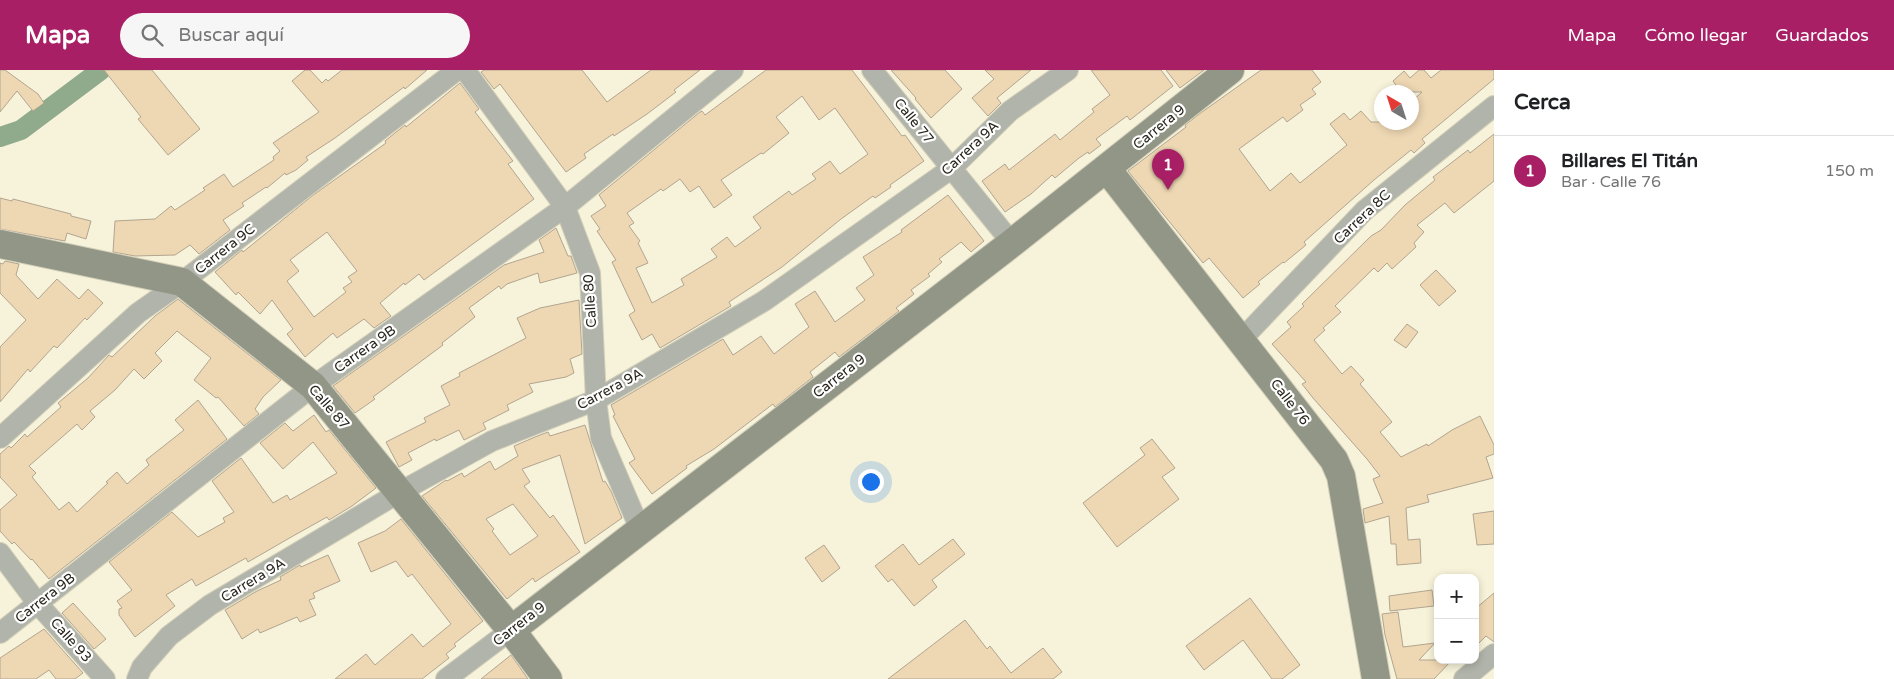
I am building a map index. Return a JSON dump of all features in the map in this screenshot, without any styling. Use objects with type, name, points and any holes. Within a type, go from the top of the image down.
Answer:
[{"type":"street","name":"Carrera 9C","points":[[0,438],[138,313],[182,282],[457,70]]},
{"type":"street","name":"Calle 80","points":[[465,70],[564,207],[590,273],[596,400],[600,438],[640,529]]},
{"type":"street","name":"Carrera 9B","points":[[0,633],[313,386],[564,207],[734,70]]},
{"type":"street","name":"Calle 77","points":[[872,70],[1012,243]]},
{"type":"street","name":"Carrera 9A","points":[[137,679],[142,667],[169,636],[210,605],[400,492],[492,441],[596,400],[764,301],[952,168],[1010,111],[1068,70]]},
{"type":"street","name":"Carrera 9","points":[[446,679],[1012,243],[1230,70]]},
{"type":"street","name":"Carrera 8C","points":[[1242,340],[1364,210],[1494,106]]},
{"type":"street","name":"Calle 76","points":[[1107,169],[1334,460],[1341,476],[1376,679]]},
{"type":"street","name":"Calle 87","points":[[0,244],[182,282],[313,386],[511,630],[548,679]]},
{"type":"street","name":"Calle 93","points":[[0,554],[38,604],[105,679]]},
{"type":"street","points":[[1464,679],[1494,654]]},
{"type":"building","points":[[0,70],[5,70],[38,94],[44,103],[33,111],[17,91],[0,112]]},
{"type":"building","points":[[104,70],[152,70],[200,129],[168,155],[138,119],[141,117]]},
{"type":"building","points":[[305,70],[310,70],[322,83],[326,79],[328,81],[342,70],[427,70],[405,89],[404,87],[306,157],[308,160],[296,170],[286,175],[285,173],[267,188],[242,203],[244,206],[223,220],[230,230],[199,254],[190,245],[175,255],[135,256],[113,252],[115,221],[155,219],[171,206],[175,210],[205,190],[203,188],[224,174],[233,187],[274,160],[273,157],[280,151],[273,143],[319,112],[292,81]]},
{"type":"building","points":[[484,70],[582,70],[607,102],[651,70],[700,70],[674,90],[676,92],[647,114],[584,154],[586,158],[566,172],[500,84],[494,89],[481,72]]},
{"type":"building","points":[[766,70],[852,70],[902,136],[905,135],[924,161],[890,185],[891,187],[875,198],[873,196],[841,219],[782,267],[729,302],[731,306],[660,348],[652,334],[642,340],[629,315],[635,311],[612,262],[616,260],[597,231],[600,229],[591,216],[606,206],[599,195],[700,112],[702,111],[705,115]],"holes":[[[802,96],[819,120],[835,108],[868,154],[840,174],[830,161],[812,174],[816,179],[792,195],[789,191],[753,217],[761,228],[735,247],[727,237],[711,249],[717,257],[681,279],[684,285],[652,303],[636,268],[648,263],[638,243],[640,241],[629,226],[634,223],[627,213],[661,189],[663,191],[680,179],[690,192],[699,186],[714,208],[732,195],[721,180],[761,153],[763,154],[789,133],[776,117]]]},
{"type":"building","points":[[891,70],[945,70],[962,89],[931,118]]},
{"type":"building","points":[[985,70],[1031,70],[997,98],[1001,103],[988,116],[972,98],[994,79]]},
{"type":"building","points":[[1091,70],[1161,70],[1173,86],[1130,120],[1127,116],[1096,139],[1101,145],[1089,154],[1088,152],[1079,158],[1055,178],[1052,175],[1031,194],[1005,212],[982,181],[1005,164],[1009,170],[1055,134],[1060,140],[1094,112],[1092,109],[1110,95]]},
{"type":"building","points":[[1166,70],[1204,70],[1180,88]]},
{"type":"building","points":[[1261,70],[1312,70],[1321,82],[1312,89],[1316,94],[1300,105],[1303,110],[1287,122],[1283,117],[1239,149],[1270,191],[1291,173],[1300,183],[1347,145],[1330,124],[1344,113],[1350,120],[1361,111],[1371,122],[1374,122],[1374,130],[1419,130],[1419,95],[1422,92],[1419,92],[1419,85],[1396,85],[1393,81],[1404,71],[1410,78],[1419,70],[1424,70],[1431,78],[1441,70],[1494,70],[1494,79],[1422,139],[1425,143],[1414,153],[1411,150],[1374,180],[1304,242],[1306,245],[1258,282],[1260,284],[1243,298],[1209,258],[1203,263],[1128,171],[1186,127],[1185,125]]},
{"type":"building","points":[[460,83],[479,109],[475,112],[513,161],[508,164],[534,199],[424,280],[419,274],[405,285],[404,283],[380,303],[391,316],[374,328],[364,319],[337,338],[333,333],[305,357],[287,334],[293,329],[272,300],[260,314],[238,292],[236,295],[215,272],[242,250],[243,252],[312,196],[386,143],[385,141],[405,125],[406,127]],"holes":[[[327,232],[357,271],[348,277],[352,282],[343,288],[346,292],[314,317],[287,281],[299,271],[290,260]]]},
{"type":"building","points":[[1494,134],[1494,181],[1454,213],[1445,203],[1417,225],[1424,232],[1414,243],[1416,247],[1392,269],[1387,263],[1378,272],[1374,268],[1335,306],[1341,312],[1323,328],[1325,330],[1314,340],[1342,374],[1351,366],[1364,380],[1360,384],[1392,422],[1380,432],[1401,457],[1427,444],[1428,446],[1452,430],[1480,416],[1494,445],[1494,454],[1486,457],[1493,478],[1427,495],[1429,502],[1406,508],[1408,540],[1420,539],[1421,563],[1397,565],[1396,544],[1391,544],[1389,516],[1365,523],[1363,509],[1383,503],[1373,479],[1380,476],[1313,398],[1302,384],[1306,382],[1272,344],[1291,327],[1287,322],[1304,306],[1302,304],[1371,236],[1381,230],[1405,205],[1435,180],[1433,177],[1468,150],[1470,153]]},
{"type":"building","points":[[948,195],[984,241],[971,252],[961,242],[939,259],[942,262],[928,274],[930,276],[911,290],[914,294],[896,308],[899,311],[839,357],[835,352],[810,372],[813,377],[775,407],[773,404],[714,449],[686,466],[687,468],[652,494],[629,463],[635,459],[613,416],[615,415],[611,405],[723,339],[733,355],[761,336],[774,354],[809,327],[795,304],[815,291],[835,322],[865,300],[856,288],[874,275],[863,257],[902,232],[901,230]]},
{"type":"building","points":[[0,198],[12,201],[13,199],[91,221],[86,239],[67,233],[65,241],[0,229]]},
{"type":"building","points":[[556,228],[568,256],[571,256],[577,273],[540,283],[538,273],[507,284],[501,289],[499,286],[469,308],[475,317],[442,343],[443,345],[373,397],[375,399],[355,413],[333,386],[504,265],[544,252],[539,240]]},
{"type":"building","points":[[5,261],[19,264],[16,275],[38,299],[57,279],[79,299],[88,289],[103,303],[87,320],[85,318],[57,348],[54,346],[30,372],[28,369],[0,402],[0,347],[26,320],[0,293],[0,263],[3,264]]},
{"type":"building","points":[[1436,270],[1456,291],[1439,306],[1420,285]]},
{"type":"building","points":[[178,299],[281,380],[263,397],[255,409],[259,414],[244,426],[218,397],[216,398],[194,380],[211,358],[177,331],[155,353],[162,361],[144,379],[134,369],[115,390],[90,411],[95,417],[82,430],[77,424],[29,466],[36,473],[32,477],[59,510],[69,502],[77,512],[117,472],[127,484],[149,465],[146,460],[184,430],[175,420],[198,400],[227,439],[49,579],[32,559],[14,542],[12,544],[0,531],[0,510],[17,495],[0,477],[0,454],[9,446],[11,448],[25,434],[27,437],[61,407],[58,403],[88,378],[109,355],[112,357],[155,316]]},
{"type":"building","points":[[579,300],[582,354],[570,359],[574,373],[566,377],[529,384],[533,392],[507,405],[509,410],[483,423],[486,429],[464,440],[459,430],[436,441],[435,439],[408,453],[412,460],[399,467],[386,442],[426,422],[424,418],[450,405],[441,386],[460,376],[459,373],[526,338],[517,318],[540,308]]},
{"type":"building","points":[[1407,324],[1418,332],[1406,348],[1394,340]]},
{"type":"building","points":[[314,415],[326,432],[329,430],[376,488],[329,520],[327,517],[248,562],[246,558],[196,586],[192,579],[166,595],[175,606],[135,637],[119,615],[119,609],[122,608],[117,601],[132,590],[109,562],[172,512],[198,537],[225,522],[223,518],[234,512],[212,481],[241,458],[273,503],[287,495],[290,500],[337,473],[313,442],[283,469],[260,443],[285,423],[293,431]]},
{"type":"building","points":[[585,425],[603,482],[605,481],[611,491],[622,518],[585,544],[560,455],[522,469],[530,482],[524,486],[550,518],[553,515],[580,552],[535,582],[533,578],[507,599],[422,496],[446,480],[462,473],[464,477],[490,461],[495,470],[518,456],[514,446],[548,432],[550,436]],"holes":[[[513,504],[538,536],[510,555],[492,531],[494,529],[486,519]]]},
{"type":"building","points":[[1152,439],[1175,468],[1162,477],[1179,499],[1117,547],[1083,503],[1145,455],[1140,448]]},
{"type":"building","points":[[1494,511],[1494,544],[1477,545],[1473,514]]},
{"type":"building","points":[[401,519],[483,621],[454,644],[456,646],[446,654],[449,658],[422,679],[335,679],[366,654],[375,665],[412,634],[423,647],[451,624],[412,574],[408,577],[396,561],[371,572],[358,543],[385,531]]},
{"type":"building","points":[[953,539],[965,554],[932,580],[937,587],[914,606],[892,579],[888,582],[875,566],[903,544],[919,565]]},
{"type":"building","points":[[824,545],[840,568],[822,582],[805,558]]},
{"type":"building","points":[[328,555],[340,581],[313,593],[315,598],[309,600],[316,615],[300,622],[297,617],[260,633],[258,629],[242,639],[225,610],[257,591],[281,580],[280,577],[300,565],[301,567]]},
{"type":"building","points":[[1432,590],[1434,606],[1390,611],[1389,596]]},
{"type":"building","points":[[1494,593],[1494,642],[1486,636],[1479,643],[1479,606]]},
{"type":"building","points":[[1250,598],[1300,665],[1282,679],[1272,679],[1243,640],[1204,670],[1186,646]]},
{"type":"building","points":[[73,603],[106,639],[94,649],[62,613]]},
{"type":"building","points":[[1398,612],[1403,647],[1434,643],[1419,660],[1434,660],[1434,664],[1448,664],[1434,679],[1397,679],[1385,635],[1382,614]]},
{"type":"building","points":[[965,620],[987,649],[990,646],[1011,673],[1043,648],[1062,672],[1053,679],[888,679]]},
{"type":"building","points":[[44,629],[83,673],[75,679],[56,679],[49,670],[36,679],[0,679],[0,658]]},
{"type":"building","points":[[511,655],[528,679],[481,679]]},
{"type":"waterway","points":[[0,137],[21,130],[101,70]]},
{"type":"place","name":"Billares El Titán","points":[[1168,190]]}]
